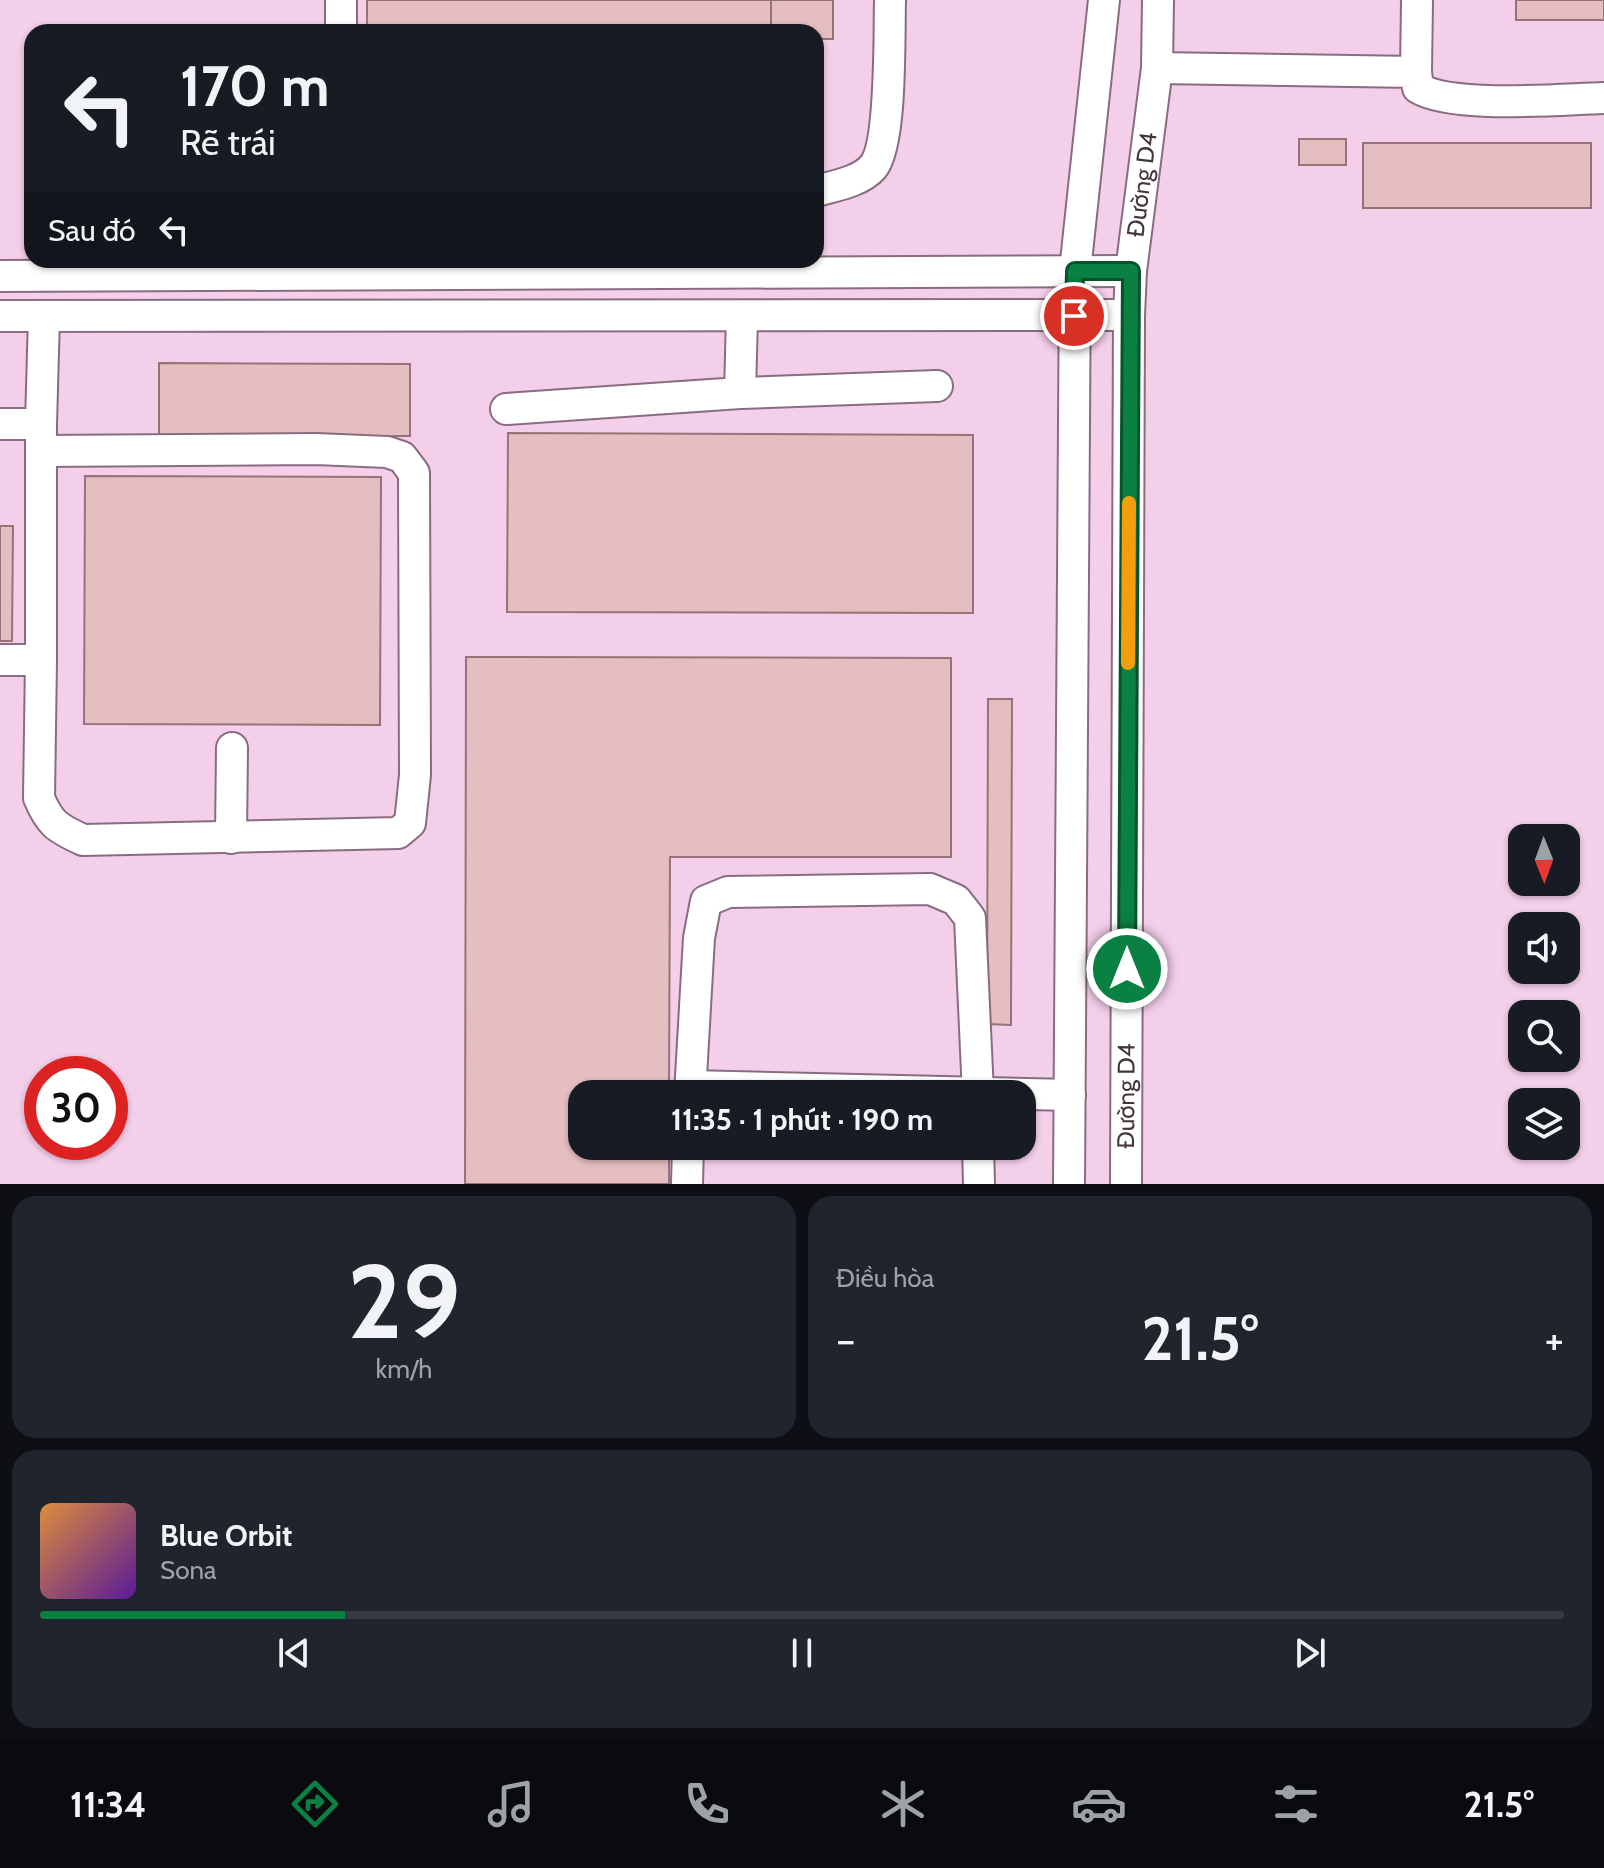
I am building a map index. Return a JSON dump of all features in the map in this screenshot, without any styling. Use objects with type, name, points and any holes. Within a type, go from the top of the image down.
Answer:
[{"type":"street","points":[[341,0],[341,24]]},
{"type":"street","points":[[824,189],[850,182],[873,167],[884,142],[890,0]]},
{"type":"street","points":[[1069,1184],[1075,271],[1104,0]]},
{"type":"street","name":"Đường D4","points":[[1126,1184],[1129,315],[1131,271],[1157,68],[1158,0]]},
{"type":"street","points":[[1417,0],[1418,88],[1429,94],[1461,100],[1604,98]]},
{"type":"street","points":[[1157,68],[1416,72]]},
{"type":"street","points":[[0,276],[1131,271]]},
{"type":"street","points":[[0,316],[1129,315]]},
{"type":"street","points":[[0,424],[41,437],[387,452],[402,457],[414,473],[415,775],[410,823],[398,833],[83,840],[66,833],[48,819],[39,798],[41,437],[44,316]]},
{"type":"street","points":[[740,393],[742,316]]},
{"type":"street","points":[[506,409],[740,393],[937,386]]},
{"type":"street","points":[[0,660],[41,660]]},
{"type":"street","points":[[231,838],[232,748]]},
{"type":"street","points":[[691,1080],[699,938],[706,901],[728,892],[930,889],[956,900],[970,918],[977,1080]]},
{"type":"street","points":[[1036,1095],[1070,1095]]},
{"type":"street","points":[[687,1184],[688,1160]]},
{"type":"street","points":[[978,1160],[979,1184]]},
{"type":"shaded area","points":[[0,0],[1604,0],[1604,1184],[0,1184]]},
{"type":"building","points":[[367,0],[771,0],[771,24],[367,24]]},
{"type":"building","points":[[771,0],[833,0],[833,39],[824,39],[824,24],[771,24]]},
{"type":"building","points":[[1516,0],[1604,0],[1604,20],[1516,20]]},
{"type":"building","points":[[1299,139],[1346,139],[1346,165],[1299,165]]},
{"type":"building","points":[[1363,143],[1591,143],[1591,208],[1363,208]]},
{"type":"building","points":[[159,363],[410,364],[410,436],[159,436]]},
{"type":"building","points":[[508,433],[973,435],[973,613],[507,612]]},
{"type":"building","points":[[85,476],[381,477],[380,725],[84,724]]},
{"type":"building","points":[[0,526],[13,526],[12,641],[0,641]]},
{"type":"building","points":[[466,657],[951,658],[951,857],[670,857],[669,1080],[568,1080],[568,1160],[669,1160],[669,1184],[465,1184]]},
{"type":"building","points":[[988,699],[1012,699],[1011,1025],[987,1024]]},
{"type":"slow traffic","points":[[1128,663],[1129,503]]},
{"type":"route","points":[[1074,316],[1075,271],[1131,271],[1127,969]]}]
